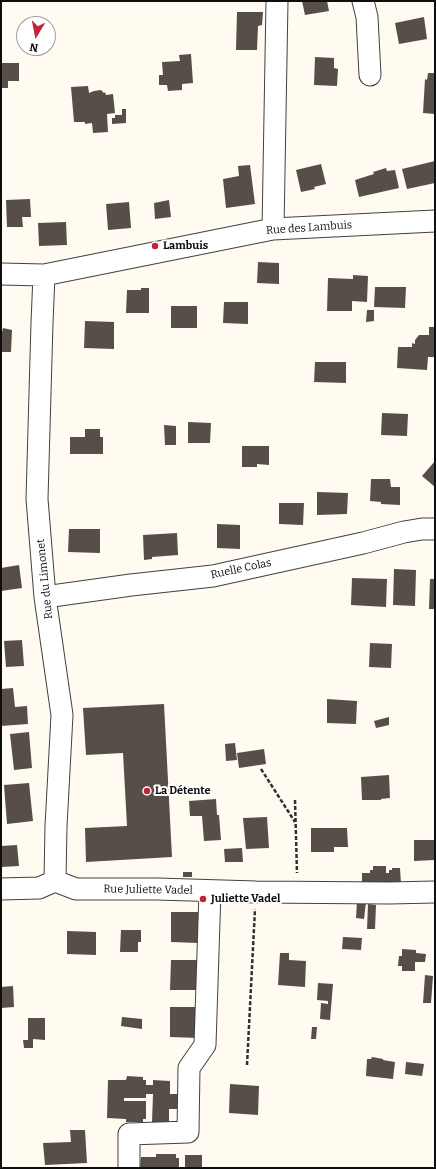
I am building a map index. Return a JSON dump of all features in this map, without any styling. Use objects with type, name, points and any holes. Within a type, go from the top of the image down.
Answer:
[{"type":"street","points":[[273,229],[277,1]]},
{"type":"street","points":[[363,1],[367,17],[370,75]]},
{"type":"street","name":"Rue des Lambuis","points":[[1,274],[44,275],[273,229],[435,221]]},
{"type":"street","name":"Rue du Limonet","points":[[44,275],[37,499],[45,597],[62,715],[56,826],[55,881]]},
{"type":"street","name":"Ruelle Colas","points":[[45,597],[213,576],[364,543],[404,532],[422,529],[435,529]]},
{"type":"street","points":[[1,889],[40,888],[55,881]]},
{"type":"street","name":"Rue Juliette Vadel","points":[[55,881],[76,889],[256,892],[435,892]]},
{"type":"street","points":[[129,1168],[129,1134],[188,1132],[189,1068],[205,1045],[210,891]]},
{"type":"path","points":[[262,769],[295,822]]},
{"type":"path","points":[[295,800],[297,892]]},
{"type":"path","points":[[247,1065],[256,892]]},
{"type":"building","points":[[302,1],[327,1],[329,11],[305,15]]},
{"type":"building","points":[[237,12],[263,12],[262,25],[258,26],[257,50],[236,50]]},
{"type":"building","points":[[424,17],[427,39],[399,44],[395,23]]},
{"type":"building","points":[[191,54],[193,83],[182,84],[182,90],[168,91],[167,85],[159,85],[159,75],[163,75],[162,62],[180,61],[179,55]]},
{"type":"building","points":[[315,57],[334,58],[334,68],[338,69],[337,86],[314,85]]},
{"type":"building","points":[[1,63],[19,63],[19,81],[8,81],[8,88],[1,88]]},
{"type":"building","points":[[428,73],[435,73],[435,114],[423,113],[425,79],[427,80]]},
{"type":"building","points":[[88,86],[89,93],[101,90],[104,93],[105,92],[106,95],[113,94],[115,113],[107,114],[108,132],[93,133],[92,123],[85,124],[85,122],[74,122],[71,87]]},
{"type":"building","points":[[122,109],[126,109],[126,123],[112,124],[112,118],[115,118],[115,115],[122,115]]},
{"type":"building","points":[[435,161],[435,183],[407,189],[402,169]]},
{"type":"building","points":[[321,164],[326,184],[314,187],[315,189],[301,192],[296,170]]},
{"type":"building","points":[[250,165],[255,204],[226,208],[223,179],[239,176],[238,166]]},
{"type":"building","points":[[386,168],[387,171],[395,170],[399,188],[359,197],[355,180],[374,174],[373,172]]},
{"type":"building","points":[[30,199],[31,217],[22,217],[23,227],[7,227],[6,200]]},
{"type":"building","points":[[169,200],[171,217],[155,219],[154,203]]},
{"type":"building","points":[[129,202],[131,228],[108,230],[106,204]]},
{"type":"building","points":[[66,222],[67,245],[39,246],[38,223]]},
{"type":"building","points":[[258,262],[279,263],[279,284],[257,283]]},
{"type":"building","points":[[353,275],[368,276],[367,302],[352,301],[352,311],[327,311],[328,278],[353,279]]},
{"type":"building","points":[[375,287],[406,287],[405,308],[374,307]]},
{"type":"building","points":[[141,288],[149,288],[149,313],[126,313],[127,290],[141,290]]},
{"type":"building","points":[[224,302],[248,302],[248,324],[223,323]]},
{"type":"building","points":[[171,306],[197,306],[197,328],[171,328]]},
{"type":"building","points":[[367,310],[374,310],[374,321],[366,322]]},
{"type":"building","points":[[85,321],[114,322],[114,349],[84,348]]},
{"type":"building","points":[[429,327],[435,327],[435,357],[428,357],[427,370],[397,368],[398,347],[412,347],[412,343],[415,344],[415,340],[419,335],[429,335]]},
{"type":"building","points":[[3,328],[12,330],[11,352],[1,352],[1,331],[2,332]]},
{"type":"building","points":[[315,362],[346,362],[346,383],[314,382]]},
{"type":"building","points":[[382,413],[408,414],[407,436],[381,435]]},
{"type":"building","points":[[188,422],[211,423],[210,443],[188,443]]},
{"type":"building","points":[[164,425],[176,426],[176,445],[165,445]]},
{"type":"building","points":[[85,429],[100,429],[100,437],[103,437],[103,454],[70,454],[70,437],[85,437]]},
{"type":"building","points":[[242,446],[269,446],[269,465],[257,464],[257,467],[242,467]]},
{"type":"building","points":[[435,461],[435,487],[422,476]]},
{"type":"building","points":[[371,479],[390,479],[391,487],[400,487],[400,505],[381,504],[381,502],[370,501]]},
{"type":"building","points":[[317,492],[348,493],[347,514],[317,515]]},
{"type":"building","points":[[279,503],[304,503],[303,525],[279,524]]},
{"type":"building","points":[[217,524],[240,525],[240,549],[217,548]]},
{"type":"building","points":[[69,529],[100,529],[100,553],[68,552]]},
{"type":"building","points":[[177,533],[178,555],[152,557],[152,559],[144,560],[143,535]]},
{"type":"building","points":[[19,565],[22,588],[1,591],[1,568]]},
{"type":"building","points":[[394,569],[416,570],[415,606],[393,605]]},
{"type":"building","points":[[352,578],[387,579],[386,607],[351,605]]},
{"type":"building","points":[[430,579],[435,579],[435,609],[429,609]]},
{"type":"building","points":[[22,640],[24,666],[6,667],[4,641]]},
{"type":"building","points":[[370,643],[392,644],[391,668],[369,667]]},
{"type":"building","points":[[13,688],[15,707],[27,706],[28,724],[1,726],[1,689]]},
{"type":"building","points":[[327,699],[357,701],[356,724],[327,723]]},
{"type":"building","name":"La Détente","points":[[164,704],[172,857],[86,862],[85,828],[127,826],[123,753],[86,755],[83,708]]},
{"type":"building","points":[[389,717],[389,725],[376,728],[374,721]]},
{"type":"building","points":[[29,732],[32,768],[14,770],[10,734]]},
{"type":"building","points":[[235,743],[237,760],[226,761],[225,744]]},
{"type":"building","points":[[264,749],[266,764],[239,768],[237,753]]},
{"type":"building","points":[[389,775],[390,798],[381,800],[362,800],[361,777]]},
{"type":"building","points":[[29,783],[33,821],[7,824],[4,785]]},
{"type":"building","points":[[216,799],[221,840],[204,841],[202,816],[190,816],[189,801]]},
{"type":"building","points":[[267,817],[269,848],[246,849],[243,818]]},
{"type":"building","points":[[311,828],[347,828],[348,847],[334,847],[334,852],[311,852]]},
{"type":"building","points":[[414,840],[435,840],[435,860],[414,861]]},
{"type":"building","points":[[17,845],[19,866],[1,867],[1,846]]},
{"type":"building","points":[[242,848],[243,862],[225,862],[224,849]]},
{"type":"building","points":[[373,866],[386,866],[386,873],[389,873],[389,870],[392,870],[392,868],[400,868],[401,884],[362,884],[362,873],[370,873],[370,870],[373,870]]},
{"type":"building","points":[[183,872],[192,872],[192,877],[183,877]]},
{"type":"building","points":[[357,901],[366,902],[364,919],[356,918]]},
{"type":"building","points":[[368,904],[376,905],[375,929],[367,929]]},
{"type":"building","points":[[171,912],[200,912],[199,943],[171,942]]},
{"type":"building","points":[[121,930],[141,930],[141,942],[138,942],[138,952],[120,952]]},
{"type":"building","points":[[67,931],[96,932],[96,955],[67,954]]},
{"type":"building","points":[[343,937],[362,938],[361,950],[342,949]]},
{"type":"building","points":[[402,949],[416,950],[416,953],[426,954],[425,962],[415,962],[415,971],[402,971],[402,966],[398,966],[399,956],[402,956]]},
{"type":"building","points":[[280,953],[289,953],[289,960],[306,961],[305,987],[278,985]]},
{"type":"building","points":[[171,960],[199,960],[199,990],[170,990]]},
{"type":"building","points":[[425,975],[433,976],[431,1003],[423,1003]]},
{"type":"building","points":[[318,983],[333,984],[330,1020],[320,1019],[321,1003],[328,1004],[328,1001],[317,1000]]},
{"type":"building","points":[[13,986],[14,1007],[1,1008],[1,987]]},
{"type":"building","points":[[170,1007],[199,1007],[199,1038],[170,1037]]},
{"type":"building","points":[[122,1017],[142,1019],[142,1029],[121,1026]]},
{"type":"building","points":[[28,1018],[45,1018],[45,1040],[33,1039],[33,1048],[24,1048],[23,1040],[28,1040]]},
{"type":"building","points":[[312,1027],[317,1027],[316,1039],[311,1039]]},
{"type":"building","points":[[372,1057],[395,1062],[393,1079],[366,1076],[367,1059],[371,1059]]},
{"type":"building","points":[[406,1062],[424,1064],[422,1076],[405,1074]]},
{"type":"building","points":[[127,1076],[143,1077],[143,1080],[146,1080],[146,1085],[153,1085],[153,1080],[170,1081],[170,1094],[178,1094],[178,1109],[169,1109],[169,1122],[152,1122],[153,1094],[146,1094],[146,1098],[124,1098],[124,1101],[146,1101],[146,1119],[143,1119],[143,1122],[126,1122],[126,1119],[107,1118],[108,1080],[126,1080]]},
{"type":"building","points":[[230,1084],[259,1086],[258,1115],[229,1113]]},
{"type":"building","points":[[70,1130],[85,1130],[87,1163],[45,1165],[43,1143],[71,1142]]},
{"type":"building","points":[[156,1154],[176,1154],[176,1158],[179,1158],[179,1168],[140,1168],[141,1157],[156,1157]]},
{"type":"building","points":[[185,1155],[202,1155],[202,1168],[185,1168]]},
{"type":"place","name":"Lambuis","points":[[155,246]]},
{"type":"place","name":"La Détente","points":[[147,791]]},
{"type":"place","name":"Juliette Vadel","points":[[203,899]]}]
